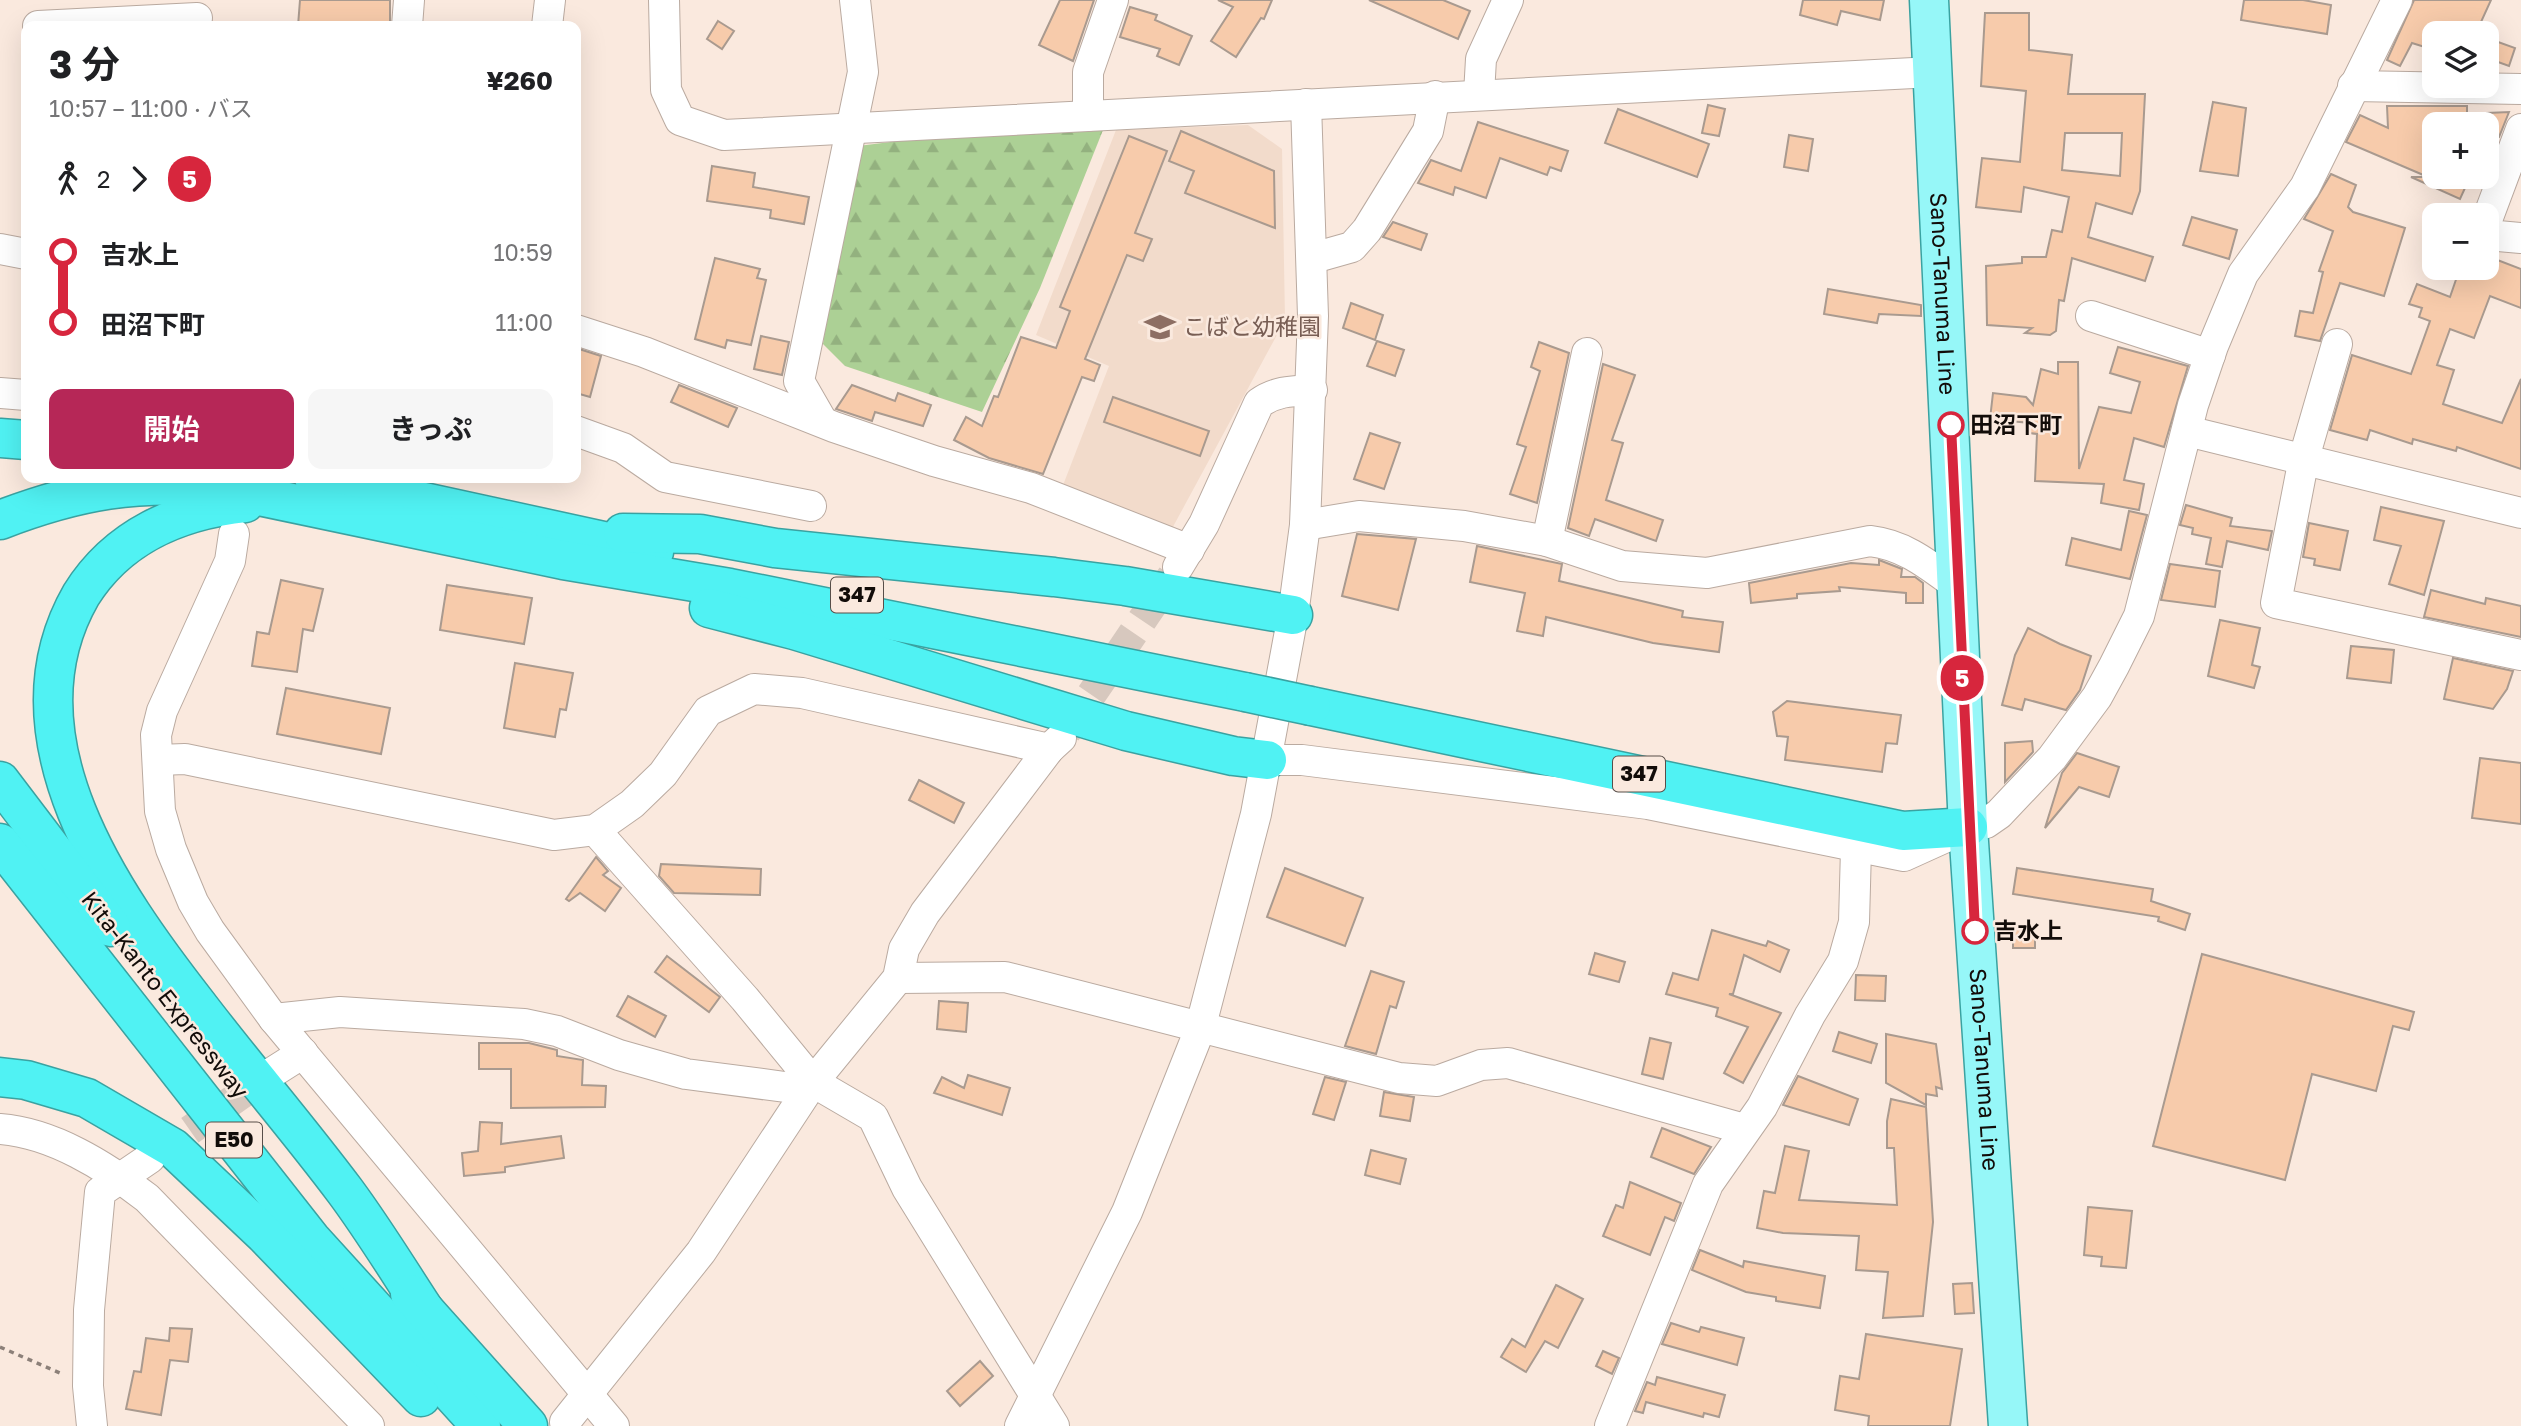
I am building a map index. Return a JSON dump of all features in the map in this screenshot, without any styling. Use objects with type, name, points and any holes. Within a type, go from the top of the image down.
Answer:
[{"type":"highway","points":[[0,438],[21,440]]},
{"type":"highway","points":[[0,499],[44,483]]},
{"type":"highway","points":[[0,520],[77,493],[130,486],[173,484],[305,490]]},
{"type":"highway","name":"347","points":[[305,490],[566,546],[692,562],[1247,683],[1901,806],[1968,827]]},
{"type":"highway","points":[[305,490],[259,501],[230,504],[172,519],[146,531],[107,562],[74,606],[62,635],[53,676],[53,741],[74,816],[117,895],[177,979],[345,1191],[427,1314]]},
{"type":"highway","points":[[566,546],[700,534],[775,548],[1125,586],[1293,615]]},
{"type":"highway","points":[[566,546],[724,613],[794,630],[1126,731],[1233,756],[1266,760]]},
{"type":"highway","name":"Kita-Kanto Expressway","points":[[0,781],[265,1122],[427,1314],[546,1424]]},
{"type":"highway","name":"Kita-Kanto Expressway","points":[[0,843],[311,1239],[481,1426]]},
{"type":"highway","points":[[0,1077],[26,1080],[87,1098],[173,1148],[265,1235],[449,1426]]},
{"type":"main road","name":"Sano-Tanuma Line","points":[[1929,0],[1959,587],[1968,827],[2008,1426]]},
{"type":"street","points":[[31,0],[37,21]]},
{"type":"street","points":[[407,21],[409,0]]},
{"type":"street","points":[[548,21],[550,0]]},
{"type":"street","points":[[664,0],[666,90],[680,120],[724,135],[1933,72]]},
{"type":"street","points":[[822,421],[799,381],[863,72],[855,0]]},
{"type":"street","points":[[1087,116],[1088,72],[1114,0]]},
{"type":"street","points":[[1479,94],[1480,59],[1508,0]]},
{"type":"street","points":[[1266,760],[1302,760],[1591,796],[1903,856],[1968,827],[1986,823],[2025,788],[2097,697],[2138,616],[2210,355],[2243,274],[2305,187],[2397,0]]},
{"type":"street","points":[[137,21],[197,18]]},
{"type":"street","points":[[2353,86],[2521,89]]},
{"type":"street","points":[[1313,258],[1352,247],[1367,230],[1428,131],[1435,96]]},
{"type":"street","points":[[1020,1426],[1127,1212],[1200,1029],[1233,906],[1266,760],[1293,615],[1305,525],[1312,390],[1313,258],[1306,104]]},
{"type":"street","points":[[2493,203],[2521,129]]},
{"type":"street","points":[[2499,236],[2521,238]]},
{"type":"street","points":[[0,249],[21,253]]},
{"type":"street","points":[[2091,316],[2210,355]]},
{"type":"street","points":[[581,332],[645,352],[933,461],[1031,488],[1183,559],[1205,524],[1259,403],[1284,391],[1312,390]]},
{"type":"street","points":[[2337,344],[2304,458],[2276,603],[2521,655]]},
{"type":"street","points":[[1547,541],[1587,353]]},
{"type":"street","points":[[0,393],[21,395]]},
{"type":"street","points":[[2187,431],[2521,513]]},
{"type":"street","points":[[581,433],[624,448],[665,477],[811,506]]},
{"type":"street","points":[[1305,525],[1359,516],[1464,526],[1547,541],[1622,566],[1707,573],[1871,541],[1888,543],[1916,556],[1959,587]]},
{"type":"street","points":[[234,534],[230,561],[162,711],[156,735],[160,811],[171,849],[193,902],[210,931],[274,1019],[614,1426]]},
{"type":"street","points":[[158,760],[185,759],[554,835],[595,830],[632,804],[663,774],[708,711],[754,689],[802,693],[1055,744],[925,913],[904,949],[898,978],[813,1082],[701,1252],[586,1395],[546,1424]]},
{"type":"street","points":[[595,830],[745,999],[813,1082],[873,1117],[907,1188],[1054,1426]]},
{"type":"street","points":[[1610,1426],[1708,1184],[1744,1129],[1762,1107],[1810,1015],[1843,961],[1854,922],[1856,849]]},
{"type":"street","points":[[898,978],[1005,977],[1399,1078],[1437,1081],[1481,1065],[1508,1063],[1744,1129]]},
{"type":"street","points":[[274,1019],[340,1012],[524,1024],[557,1031],[619,1055],[686,1074],[785,1087],[813,1082]]},
{"type":"street","points":[[274,1072],[303,1053]]},
{"type":"street","points":[[0,1129],[43,1137],[121,1178],[147,1198],[369,1426]]},
{"type":"street","points":[[92,1426],[88,1386],[96,1209],[100,1192],[150,1158]]},
{"type":"path","points":[[0,1347],[88,1386]]},
{"type":"shaded area","name":"こばと幼稚園","points":[[1248,125],[1282,149],[1285,320],[1168,536],[1060,493],[1109,366],[1036,335],[1116,130]]},
{"type":"green space","points":[[1109,115],[1040,288],[982,412],[845,366],[823,344],[850,147]]},
{"type":"building","points":[[300,0],[390,0],[390,21],[298,21]]},
{"type":"building","points":[[1060,0],[1094,0],[1073,61],[1039,45]]},
{"type":"building","points":[[1218,0],[1272,0],[1264,19],[1261,18],[1236,57],[1211,41],[1233,7]]},
{"type":"building","points":[[1369,0],[1443,0],[1470,11],[1458,39]]},
{"type":"building","points":[[1803,0],[1884,0],[1880,20],[1841,11],[1837,25],[1800,15]]},
{"type":"building","points":[[2244,0],[2303,0],[2331,5],[2327,34],[2241,20]]},
{"type":"building","points":[[2414,0],[2491,0],[2481,21],[2422,21],[2422,46],[2412,43],[2400,66],[2387,60]]},
{"type":"building","points":[[1130,7],[1157,15],[1155,20],[1192,36],[1179,65],[1157,56],[1160,49],[1120,37]]},
{"type":"building","points":[[1985,13],[2029,13],[2029,50],[2072,55],[2068,94],[2145,94],[2140,191],[2132,214],[2096,203],[2088,237],[2153,257],[2145,281],[2072,258],[2064,301],[2059,300],[2056,331],[2050,335],[2025,333],[2032,328],[1987,325],[1986,266],[2022,263],[2022,257],[2046,257],[2052,230],[2062,232],[2069,197],[2024,187],[2021,212],[1976,207],[1982,158],[2020,162],[2026,91],[1981,86]],"holes":[[[2065,133],[2122,133],[2120,176],[2062,170]]]},
{"type":"building","points":[[718,21],[734,31],[722,49],[707,39]]},
{"type":"building","points":[[2499,42],[2515,48],[2509,66],[2499,62]]},
{"type":"building","points":[[2213,102],[2246,108],[2238,176],[2200,171]]},
{"type":"building","points":[[1708,105],[1725,109],[1719,136],[1702,133]]},
{"type":"building","points":[[2387,106],[2467,106],[2467,112],[2422,112],[2422,174],[2346,142],[2360,115],[2388,128]]},
{"type":"building","points":[[1618,109],[1709,144],[1697,177],[1605,143]]},
{"type":"building","points":[[2499,112],[2509,112],[2499,137]]},
{"type":"building","points":[[1478,122],[1568,151],[1561,171],[1550,167],[1547,175],[1500,158],[1486,198],[1455,187],[1453,195],[1418,183],[1431,160],[1461,171]]},
{"type":"building","points":[[1181,131],[1274,171],[1275,228],[1185,193],[1194,171],[1169,161]]},
{"type":"building","points":[[1789,135],[1813,139],[1808,171],[1784,167]]},
{"type":"building","points":[[1129,136],[1167,151],[1135,233],[1152,239],[1143,261],[1127,255],[1085,359],[1100,365],[1094,381],[1082,377],[1043,474],[989,458],[954,440],[966,417],[982,426],[994,396],[998,397],[1021,337],[1056,348],[1070,311],[1060,307]]},
{"type":"building","points":[[712,166],[755,173],[753,187],[809,197],[804,224],[770,218],[771,210],[707,201]]},
{"type":"building","points":[[2331,174],[2356,185],[2348,207],[2353,212],[2405,228],[2384,296],[2340,283],[2320,341],[2295,336],[2300,311],[2313,313],[2323,272],[2319,271],[2333,231],[2304,219]]},
{"type":"building","points":[[2438,189],[2465,189],[2460,199]]},
{"type":"building","points":[[2192,217],[2237,230],[2229,259],[2183,245]]},
{"type":"building","points":[[1393,222],[1427,234],[1421,250],[1383,237]]},
{"type":"building","points":[[715,258],[760,269],[757,278],[766,280],[751,345],[727,340],[725,348],[695,339]]},
{"type":"building","points":[[2499,261],[2521,269],[2521,308],[2490,296],[2474,338],[2450,329],[2437,365],[2454,370],[2443,404],[2502,423],[2521,379],[2521,469],[2457,447],[2456,451],[2413,439],[2412,444],[2370,430],[2367,440],[2330,430],[2352,355],[2411,374],[2430,321],[2419,317],[2422,308],[2409,304],[2417,284],[2450,297],[2456,280],[2499,280]]},
{"type":"building","points":[[1828,289],[1921,305],[1921,316],[1879,314],[1877,323],[1824,314]]},
{"type":"building","points":[[1351,303],[1383,315],[1375,340],[1343,328]]},
{"type":"building","points":[[761,336],[789,342],[782,375],[754,369]]},
{"type":"building","points":[[1377,341],[1404,350],[1395,376],[1367,366]]},
{"type":"building","points":[[1539,342],[1569,353],[1537,503],[1510,494],[1526,447],[1517,444],[1540,371],[1531,367]]},
{"type":"building","points":[[2118,347],[2188,366],[2164,447],[2134,438],[2124,480],[2144,484],[2139,510],[2101,503],[2104,484],[2035,481],[2037,434],[2029,433],[2030,423],[1990,419],[1993,393],[2026,397],[2033,405],[2041,369],[2058,374],[2058,362],[2078,362],[2079,469],[2099,407],[2131,413],[2140,382],[2110,373]]},
{"type":"building","points":[[581,350],[601,356],[590,397],[581,394]]},
{"type":"building","points":[[1603,364],[1635,375],[1612,440],[1623,443],[1606,500],[1663,520],[1656,541],[1595,519],[1589,536],[1568,528]]},
{"type":"building","points":[[679,385],[737,408],[728,427],[671,402]]},
{"type":"building","points":[[852,385],[895,401],[898,393],[931,405],[923,426],[875,412],[872,421],[836,409]]},
{"type":"building","points":[[1113,397],[1209,431],[1200,456],[1104,422]]},
{"type":"building","points":[[1370,433],[1400,443],[1384,489],[1354,479]]},
{"type":"building","points":[[2186,505],[2232,518],[2230,526],[2272,531],[2268,550],[2227,541],[2222,567],[2206,564],[2211,538],[2192,534],[2193,528],[2180,525]]},
{"type":"building","points":[[2381,507],[2444,521],[2424,595],[2389,584],[2401,546],[2374,540]]},
{"type":"building","points":[[2129,511],[2147,515],[2130,579],[2066,565],[2072,538],[2121,550]]},
{"type":"building","points":[[2309,523],[2348,531],[2340,570],[2314,565],[2315,559],[2303,557]]},
{"type":"building","points":[[1357,534],[1416,539],[1398,610],[1342,596]]},
{"type":"building","points":[[1477,546],[1562,564],[1559,581],[1683,611],[1682,617],[1723,622],[1719,652],[1653,643],[1546,617],[1543,636],[1517,631],[1525,593],[1470,582]]},
{"type":"building","points":[[1879,560],[1902,569],[1901,577],[1915,577],[1923,583],[1923,603],[1906,603],[1906,593],[1839,587],[1840,591],[1797,594],[1797,598],[1751,603],[1749,583],[1851,563],[1879,565]]},
{"type":"building","points":[[2170,564],[2220,571],[2215,607],[2161,600]]},
{"type":"building","points":[[281,580],[323,589],[313,631],[303,629],[297,672],[252,666],[257,632],[269,634]]},
{"type":"building","points":[[447,585],[532,598],[524,644],[440,630]]},
{"type":"building","points":[[2431,590],[2485,604],[2486,598],[2521,606],[2521,637],[2424,617]]},
{"type":"building","points":[[2220,620],[2260,628],[2252,665],[2260,667],[2254,688],[2208,676]]},
{"type":"building","points":[[2028,628],[2091,656],[2080,690],[2066,710],[2025,699],[2022,710],[2002,705],[2015,655]]},
{"type":"building","points":[[2351,646],[2394,650],[2391,683],[2347,678]]},
{"type":"building","points":[[2453,658],[2513,671],[2507,689],[2493,709],[2444,699]]},
{"type":"building","points":[[515,663],[573,673],[566,710],[560,709],[555,737],[504,728]]},
{"type":"building","points":[[286,688],[390,708],[381,754],[277,734]]},
{"type":"building","points":[[1787,701],[1901,715],[1897,744],[1886,743],[1882,772],[1785,760],[1788,737],[1777,736],[1773,712]]},
{"type":"building","points":[[2032,741],[2033,752],[2005,782],[2005,743]]},
{"type":"building","points":[[2077,753],[2119,767],[2109,797],[2079,787],[2045,828],[2062,773]]},
{"type":"building","points":[[2480,758],[2521,763],[2521,824],[2472,818]]},
{"type":"building","points":[[919,780],[964,803],[954,823],[909,800]]},
{"type":"building","points":[[596,857],[608,871],[603,875],[621,888],[605,911],[580,893],[569,901],[566,899]]},
{"type":"building","points":[[661,864],[761,869],[760,895],[674,893],[659,876]]},
{"type":"building","points":[[1285,868],[1363,898],[1345,946],[1267,917]]},
{"type":"building","points":[[2017,868],[2153,889],[2151,901],[2190,914],[2185,930],[2158,921],[2159,917],[2013,894]]},
{"type":"building","points":[[2013,925],[2035,925],[2035,948],[2013,948]]},
{"type":"building","points":[[1712,930],[1766,946],[1768,941],[1789,950],[1780,972],[1744,955],[1733,994],[1729,994],[1781,1013],[1743,1083],[1724,1073],[1748,1027],[1716,1016],[1718,1008],[1666,994],[1673,973],[1698,980]]},
{"type":"building","points":[[1595,953],[1625,962],[1619,982],[1589,974]]},
{"type":"building","points":[[2202,954],[2414,1012],[2409,1030],[2393,1026],[2376,1091],[2312,1074],[2285,1180],[2153,1146]]},
{"type":"building","points":[[667,956],[720,997],[709,1012],[655,972]]},
{"type":"building","points":[[1371,971],[1404,982],[1396,1008],[1390,1006],[1376,1054],[1345,1046]]},
{"type":"building","points":[[1856,975],[1886,976],[1885,1001],[1855,1000]]},
{"type":"building","points":[[628,996],[666,1016],[655,1037],[617,1016]]},
{"type":"building","points":[[939,1001],[968,1003],[966,1032],[937,1029]]},
{"type":"building","points":[[1839,1032],[1877,1044],[1871,1063],[1833,1051]]},
{"type":"building","points":[[1886,1034],[1936,1044],[1942,1089],[1936,1087],[1937,1096],[1926,1094],[1926,1105],[1886,1083]]},
{"type":"building","points":[[1650,1038],[1671,1043],[1663,1079],[1642,1074]]},
{"type":"building","points":[[479,1043],[529,1043],[557,1050],[557,1056],[583,1060],[582,1085],[606,1086],[605,1107],[511,1108],[511,1069],[479,1069]]},
{"type":"building","points":[[968,1075],[1010,1088],[1002,1115],[934,1093],[942,1077],[964,1088]]},
{"type":"building","points":[[1798,1076],[1858,1099],[1849,1125],[1783,1105]]},
{"type":"building","points":[[1325,1077],[1346,1082],[1334,1120],[1313,1114]]},
{"type":"building","points":[[1384,1092],[1414,1097],[1410,1121],[1380,1116]]},
{"type":"building","points":[[1891,1099],[1926,1107],[1933,1222],[1923,1316],[1883,1318],[1888,1272],[1856,1270],[1859,1236],[1783,1233],[1757,1228],[1764,1191],[1775,1193],[1785,1146],[1809,1151],[1799,1200],[1897,1205],[1894,1148],[1887,1148],[1887,1121]]},
{"type":"building","points":[[480,1122],[502,1123],[501,1144],[561,1136],[564,1158],[505,1167],[505,1172],[464,1176],[462,1153],[478,1151]]},
{"type":"building","points":[[1662,1128],[1711,1147],[1694,1174],[1651,1157]]},
{"type":"building","points":[[1371,1150],[1406,1159],[1400,1184],[1365,1175]]},
{"type":"building","points":[[1630,1182],[1681,1203],[1674,1221],[1665,1217],[1650,1255],[1603,1236],[1616,1205],[1623,1208]]},
{"type":"building","points":[[2088,1207],[2132,1211],[2126,1268],[2101,1266],[2102,1257],[2084,1255]]},
{"type":"building","points":[[1700,1250],[1743,1267],[1744,1261],[1825,1276],[1820,1308],[1776,1301],[1776,1297],[1746,1292],[1692,1270]]},
{"type":"building","points":[[1972,1283],[1974,1313],[1955,1314],[1953,1284]]},
{"type":"building","points":[[1556,1285],[1583,1299],[1558,1348],[1545,1341],[1526,1372],[1501,1357],[1512,1339],[1525,1347]]},
{"type":"building","points":[[1671,1323],[1699,1332],[1701,1327],[1744,1338],[1737,1365],[1662,1344]]},
{"type":"building","points":[[170,1328],[192,1329],[188,1362],[170,1360],[161,1415],[126,1409],[134,1371],[141,1372],[146,1338],[169,1341]]},
{"type":"building","points":[[1866,1334],[1962,1349],[1950,1426],[1868,1426],[1869,1416],[1835,1410],[1840,1376],[1859,1379]]},
{"type":"building","points":[[1603,1351],[1619,1358],[1612,1374],[1596,1366]]},
{"type":"building","points":[[980,1361],[993,1376],[960,1406],[947,1391]]},
{"type":"building","points":[[1657,1377],[1725,1395],[1719,1417],[1704,1413],[1703,1417],[1646,1402],[1643,1413],[1635,1411],[1647,1382],[1655,1385]]},
{"type":"tunnel","points":[[1066,732],[1172,576]]},
{"type":"tunnel","points":[[153,1156],[273,1072]]},
{"type":"bus line","name":"5","points":[[1951,425],[1975,931]]},
{"type":"place","name":"こばと幼稚園","points":[[1160,327]]},
{"type":"place","name":"田沼下町","points":[[1951,425]]},
{"type":"place","name":"吉水上","points":[[1975,931]]}]
